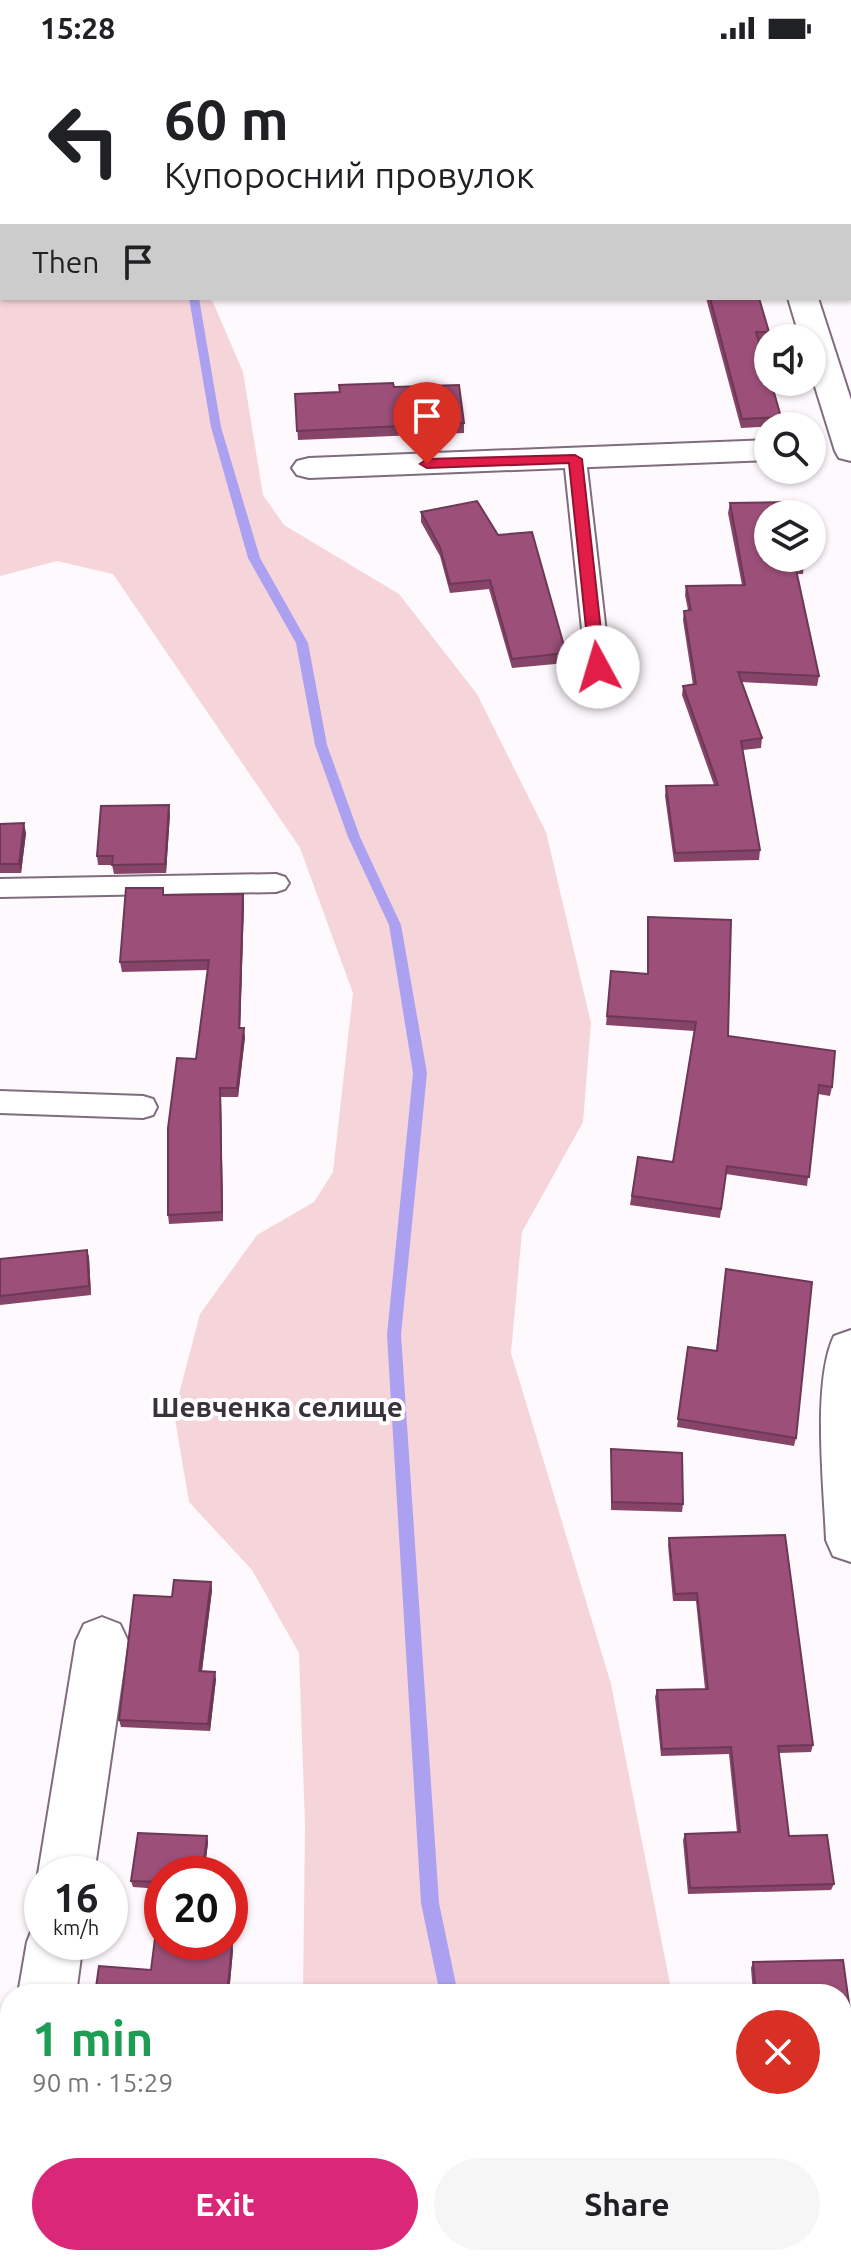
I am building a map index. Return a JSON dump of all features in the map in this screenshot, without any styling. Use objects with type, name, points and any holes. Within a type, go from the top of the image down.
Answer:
[{"type":"street","points":[[804,300],[851,449],[826,448]]},
{"type":"street","points":[[309,468],[754,451]]},
{"type":"street","points":[[851,1350],[845,1423],[851,1540]]},
{"type":"street","points":[[69,1856],[102,1641]]},
{"type":"street","points":[[49,1984],[52,1960]]},
{"type":"lane","points":[[575,459],[598,667]]},
{"type":"lane","points":[[0,888],[276,883]]},
{"type":"lane","points":[[0,1102],[143,1107]]},
{"type":"shaded area","points":[[0,300],[210,300],[243,372],[263,495],[284,525],[399,594],[477,694],[546,832],[591,1023],[583,1122],[522,1232],[511,1353],[611,1684],[670,1984],[303,1984],[305,1825],[299,1653],[252,1570],[189,1502],[174,1413],[200,1314],[257,1235],[314,1202],[333,1172],[353,993],[300,848],[113,574],[57,561],[0,576]]},
{"type":"building","points":[[711,300],[760,300],[767,324],[754,324],[754,396],[775,396],[780,412],[754,412],[754,418],[742,419]]},
{"type":"building","points":[[393,383],[394,387],[459,385],[464,423],[297,431],[295,394],[340,392],[339,385]]},
{"type":"building","points":[[477,501],[498,535],[532,532],[566,653],[512,659],[490,580],[450,584],[440,547],[421,512]]},
{"type":"building","points":[[730,503],[754,503],[754,572],[797,572],[819,676],[738,672],[762,738],[741,741],[760,850],[675,853],[666,786],[718,785],[683,686],[696,684],[684,611],[691,610],[686,586],[745,585]]},
{"type":"building","points":[[169,805],[165,864],[112,865],[113,856],[97,856],[101,806]]},
{"type":"building","points":[[24,823],[19,864],[0,864],[0,824]]},
{"type":"building","points":[[126,888],[163,888],[163,895],[243,894],[239,1028],[244,1028],[237,1088],[220,1088],[222,1212],[168,1215],[168,1128],[177,1058],[196,1059],[209,960],[120,962]]},
{"type":"building","points":[[648,917],[731,920],[728,1036],[835,1051],[832,1087],[819,1085],[809,1177],[727,1166],[721,1209],[632,1196],[638,1157],[673,1162],[696,1022],[607,1016],[611,971],[648,974]]},
{"type":"building","points":[[87,1250],[89,1286],[0,1296],[0,1259]]},
{"type":"building","points":[[726,1269],[812,1282],[796,1438],[678,1419],[688,1347],[717,1351]]},
{"type":"building","points":[[611,1449],[682,1453],[683,1504],[612,1502]]},
{"type":"building","points":[[785,1535],[813,1745],[778,1746],[789,1836],[827,1835],[834,1884],[690,1888],[685,1834],[740,1832],[731,1747],[662,1749],[657,1690],[708,1689],[697,1593],[675,1594],[669,1538]]},
{"type":"building","points":[[174,1580],[211,1582],[199,1671],[215,1672],[208,1724],[119,1720],[134,1595],[172,1597]]},
{"type":"building","points":[[138,1833],[207,1836],[204,1856],[144,1856],[144,1881],[131,1881]]},
{"type":"building","points":[[152,1960],[230,1960],[228,1984],[96,1984],[99,1966],[151,1970]]},
{"type":"building","points":[[843,1960],[846,1984],[755,1984],[753,1962]]},
{"type":"waterway","points":[[194,300],[216,427],[254,558],[302,643],[321,745],[354,837],[395,925],[420,1073],[394,1335],[430,1903],[447,1984]]},
{"type":"district","name":"Шевченка селище","points":[[277,1406]]},
{"type":"route","points":[[427,464],[575,459],[598,667]]}]
